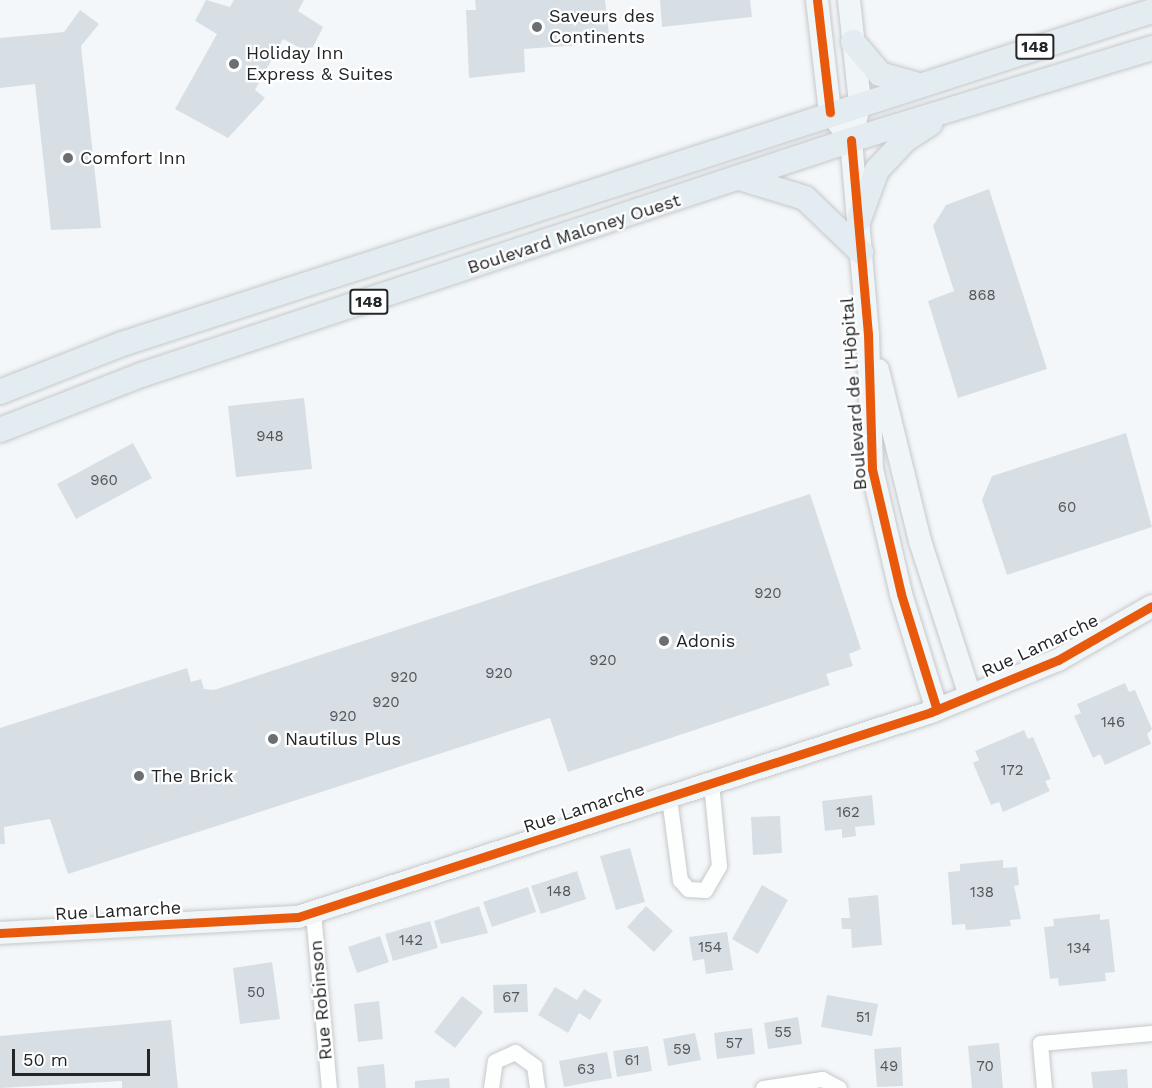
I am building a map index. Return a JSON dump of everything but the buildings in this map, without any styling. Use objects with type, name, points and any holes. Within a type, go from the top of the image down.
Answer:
[{"type":"main road","name":"Boulevard Maloney Ouest","points":[[0,392],[122,344],[830,112],[1152,11]]},
{"type":"main road","points":[[853,42],[880,74],[919,84]]},
{"type":"main road","name":"Boulevard Maloney Ouest","points":[[0,430],[141,375],[332,314],[851,140],[1152,48]]},
{"type":"main road","points":[[859,219],[867,187],[888,156],[952,110]]},
{"type":"main road","points":[[740,178],[805,198],[861,252]]},
{"type":"main road","points":[[321,280],[332,314]]},
{"type":"street","points":[[817,0],[830,112],[851,140]]},
{"type":"street","name":"Boulevard de l'Hôpital","points":[[849,0],[860,103],[851,140],[868,334],[872,469],[896,575],[937,710]]},
{"type":"street","name":"Boulevard de l'Hôpital","points":[[868,334],[920,541],[970,696]]},
{"type":"street","name":"Rue Lamarche","points":[[0,933],[276,921],[313,913],[937,710],[1058,660],[1152,606]]},
{"type":"street","name":"Rue Lamarche","points":[[669,798],[680,880],[688,890],[705,890],[719,866],[711,783]]},
{"type":"street","name":"Rue Robinson","points":[[313,913],[329,1088]]},
{"type":"street","points":[[1044,1088],[1040,1043],[1152,1033]]},
{"type":"street","points":[[491,1088],[495,1061],[515,1052],[534,1066],[537,1088]]},
{"type":"street","points":[[763,1088],[822,1078],[839,1088]]},
{"type":"cycle path","points":[[817,0],[830,112]]},
{"type":"cycle path","points":[[851,140],[868,334],[872,469],[901,594],[937,710]]},
{"type":"cycle path","points":[[0,933],[298,917],[931,712],[1058,660],[1152,606]]},
{"type":"place","name":"Saveurs des Continents","points":[[537,27]]},
{"type":"place","name":"Holiday Inn Express & Suites","points":[[234,64]]},
{"type":"place","name":"Comfort Inn","points":[[68,158]]},
{"type":"place","name":"Adonis","points":[[664,641]]},
{"type":"place","name":"Nautilus Plus","points":[[273,739]]},
{"type":"place","name":"The Brick","points":[[139,776]]}]
